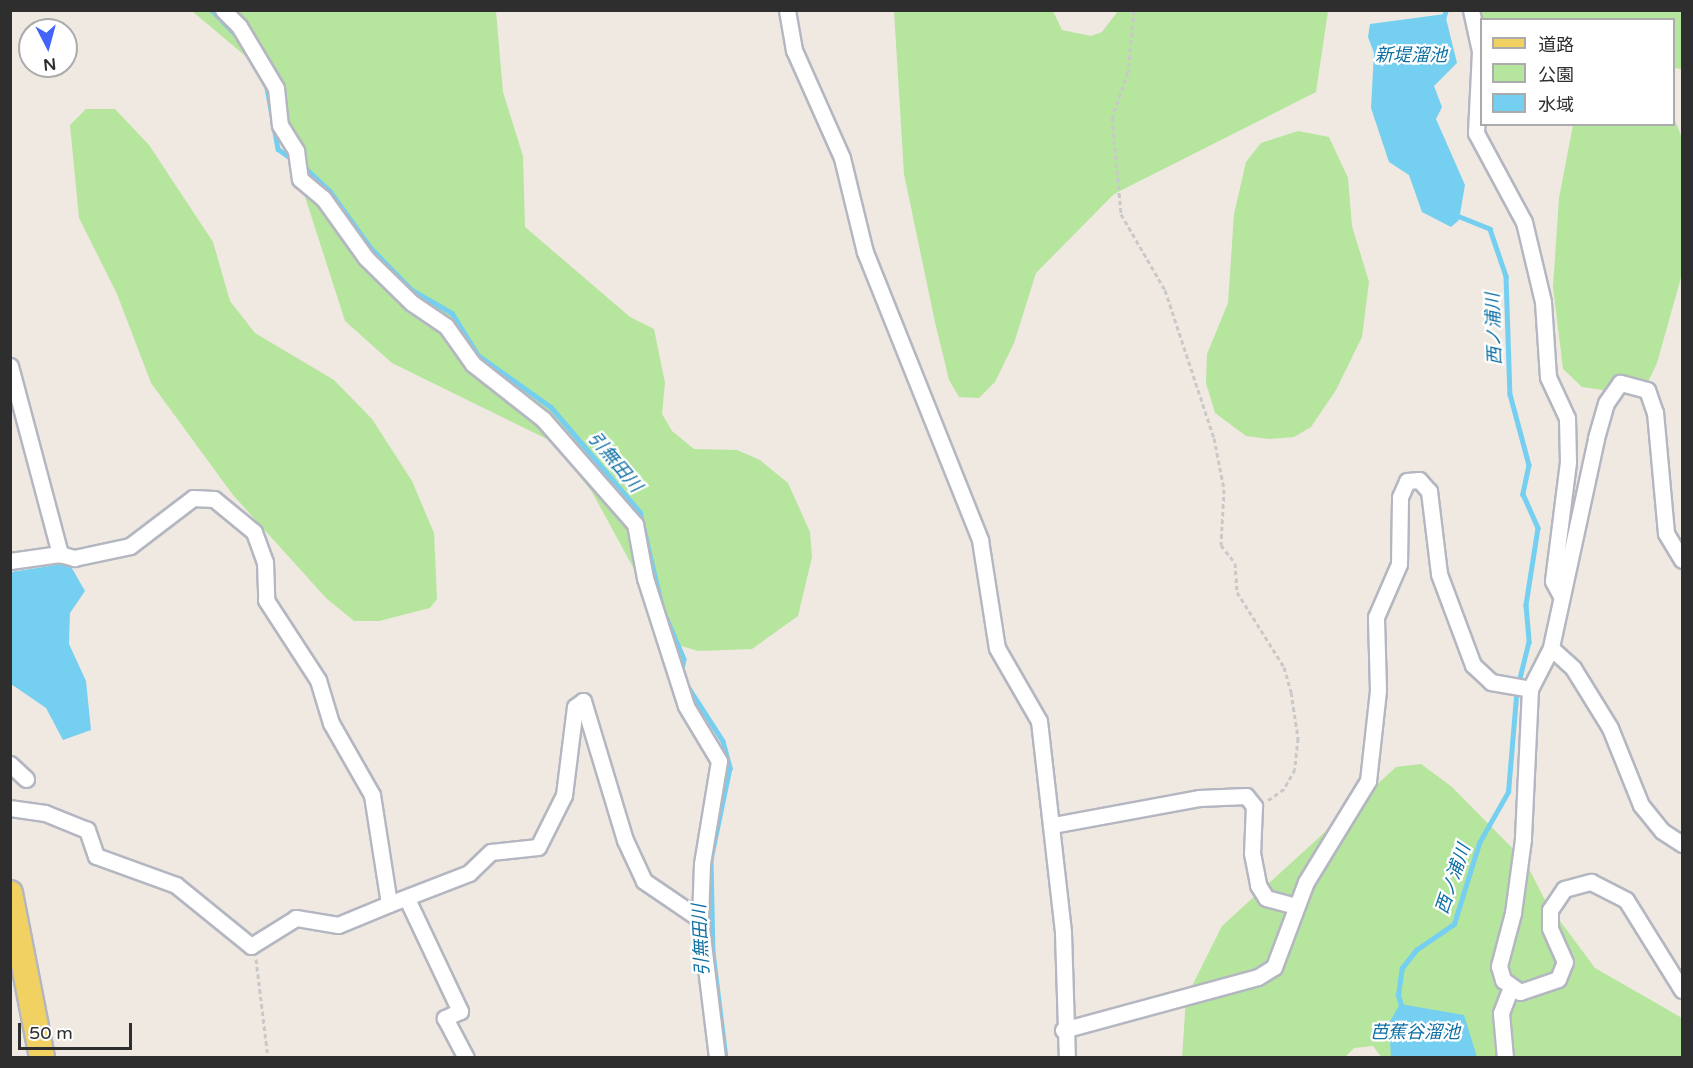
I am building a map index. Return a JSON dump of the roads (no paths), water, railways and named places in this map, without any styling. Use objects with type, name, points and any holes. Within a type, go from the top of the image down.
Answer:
[{"type":"main road","points":[[10,893],[16,936],[42,1058]]},
{"type":"street","points":[[223,10],[240,26],[276,88],[280,125],[296,155],[296,171],[323,198],[366,258],[412,303],[446,326],[474,364],[543,418],[635,524],[645,578],[686,706],[719,761],[702,864],[700,919],[717,1058]]},
{"type":"street","points":[[787,10],[794,50],[842,158],[865,252],[980,540],[997,648],[1040,721],[1063,933],[1063,1030],[1066,1058]]},
{"type":"street","points":[[1471,10],[1480,51],[1476,133],[1524,222],[1543,302],[1548,377],[1567,418],[1568,462],[1553,581],[1562,596]]},
{"type":"street","points":[[10,366],[60,554]]},
{"type":"street","points":[[1683,560],[1666,533],[1655,413],[1647,390],[1634,382],[1620,383],[1606,403],[1596,439],[1551,648],[1530,689],[1523,839],[1513,913],[1499,953],[1503,980],[1510,989],[1532,992],[1563,971],[1550,910],[1564,889],[1591,882],[1626,900],[1683,990]]},
{"type":"street","points":[[1063,1030],[1267,973],[1280,957],[1295,906],[1368,781],[1378,690],[1376,617],[1399,564],[1400,497],[1407,481],[1419,480],[1429,491],[1439,574],[1473,665],[1491,682],[1530,689]]},
{"type":"street","points":[[10,561],[60,554],[74,558],[130,546],[193,498],[214,498],[254,532],[265,562],[266,600],[318,680],[332,723],[372,795],[389,904]]},
{"type":"street","points":[[1551,648],[1574,668],[1610,728],[1641,805],[1662,831],[1683,844]]},
{"type":"street","points":[[10,808],[45,813],[87,830],[96,856],[176,885],[251,946],[296,918],[338,925],[389,904],[408,901],[435,883],[469,873],[491,852],[538,847],[564,795],[575,707],[583,701],[625,840],[644,881],[700,919]]},
{"type":"street","points":[[10,764],[26,779]]},
{"type":"street","points":[[1053,825],[1199,798],[1246,796],[1254,806],[1252,853],[1258,885],[1266,898],[1295,906]]},
{"type":"street","points":[[408,901],[460,1011],[445,1018],[466,1058]]},
{"type":"street","points":[[1505,1058],[1501,1013],[1510,989]]},
{"type":"water","name":"新堤溜池","points":[[1445,14],[1457,63],[1434,86],[1442,107],[1436,119],[1465,185],[1459,220],[1451,227],[1422,212],[1409,175],[1389,162],[1371,108],[1374,53],[1368,37],[1370,24]]},
{"type":"water","points":[[69,563],[85,591],[70,613],[69,644],[86,681],[91,730],[63,740],[46,708],[11,684],[11,572]]},
{"type":"water","name":"芭蕉谷溜池","points":[[1400,1004],[1464,1015],[1477,1057],[1391,1057],[1389,1023]]},
{"type":"waterway","name":"引無田川","points":[[212,10],[238,37]]},
{"type":"waterway","name":"西ノ浦川","points":[[1443,19],[1446,10]]},
{"type":"waterway","name":"引無田川","points":[[266,82],[278,149],[294,160]]},
{"type":"waterway","name":"引無田川","points":[[301,164],[330,191],[371,248],[412,290],[452,313],[478,355],[551,407],[640,512],[663,610],[684,659],[681,675]]},
{"type":"waterway","name":"西ノ浦川","points":[[1456,215],[1490,229],[1506,276],[1510,394],[1529,465],[1523,494],[1538,528],[1526,605],[1529,642],[1520,678]]},
{"type":"waterway","name":"引無田川","points":[[685,682],[723,741],[730,768],[711,860],[713,952],[726,1058]]},
{"type":"waterway","name":"西ノ浦川","points":[[1402,1009],[1398,995],[1402,968],[1416,950],[1454,924],[1479,843],[1508,792],[1516,696]]}]
